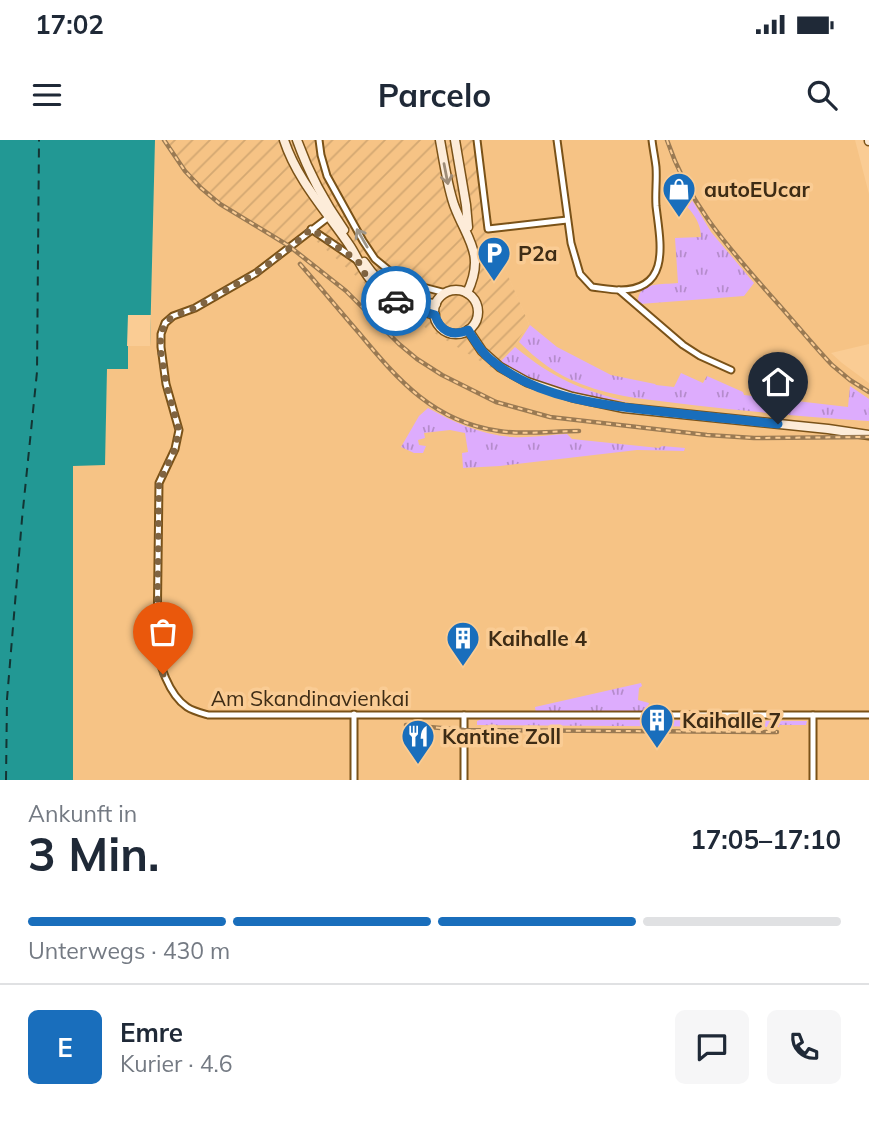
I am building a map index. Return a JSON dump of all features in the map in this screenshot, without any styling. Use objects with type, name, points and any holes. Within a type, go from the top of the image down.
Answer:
[{"type":"street","points":[[284,140],[295,165],[372,275],[388,290],[408,300],[436,304]]},
{"type":"street","points":[[297,140],[330,215],[371,281],[402,305],[435,315]]},
{"type":"street","points":[[319,140],[327,176],[375,258],[397,277],[446,293]]},
{"type":"street","points":[[440,140],[455,207],[474,254],[476,268],[467,293]]},
{"type":"street","points":[[455,140],[468,234]]},
{"type":"street","points":[[477,140],[488,229],[567,220]]},
{"type":"street","points":[[557,140],[570,243],[580,274],[592,287],[619,290],[643,285],[659,268],[661,256],[652,140]]},
{"type":"street","name":"Am Skandinavienkai","points":[[330,215],[256,273],[195,308],[173,316],[165,323],[161,334],[160,347],[166,384],[179,430],[175,449],[159,483],[157,652],[163,674],[186,707],[220,716],[869,715]]},
{"type":"street","points":[[311,229],[358,261]]},
{"type":"street","points":[[456,290],[467,293],[477,304],[475,323],[468,330],[459,333],[445,330],[438,324],[436,304],[446,293],[456,290]]},
{"type":"street","points":[[619,290],[683,345],[732,370]]},
{"type":"street","points":[[468,330],[489,359],[510,374],[572,397],[624,408],[869,435]]},
{"type":"street","points":[[354,714],[354,780]]},
{"type":"street","points":[[464,715],[464,780]]},
{"type":"street","points":[[813,715],[813,780]]},
{"type":"shaded area","points":[[155,140],[164,140],[195,183],[220,204],[291,247],[306,233],[501,361],[529,324],[488,231],[485,232],[483,228],[473,140],[855,140],[869,194],[869,344],[831,353],[869,383],[869,399],[850,387],[852,420],[869,421],[869,780],[73,780],[73,454],[105,454],[107,369],[151,315]]},
{"type":"shaded area","points":[[164,140],[473,140],[483,228],[488,230],[529,324],[511,352],[501,361],[504,364],[498,372],[390,306],[307,233],[291,247],[220,204],[195,183]]},
{"type":"green space","points":[[689,195],[711,232],[754,283],[744,296],[640,304],[639,295],[647,287],[678,283],[675,238],[701,237],[693,214],[676,197]]},
{"type":"green space","points":[[530,325],[557,347],[611,375],[656,385],[674,387],[681,373],[703,383],[707,376],[743,392],[744,395],[848,407],[850,386],[869,399],[869,421],[692,405],[635,398],[594,389],[556,372],[519,342]]},
{"type":"green space","points":[[515,347],[569,382],[629,402],[588,397],[520,375],[501,361]]},
{"type":"green space","points":[[428,408],[468,427],[501,436],[567,434],[572,439],[685,448],[684,451],[637,450],[463,468],[462,453],[468,452],[465,433],[450,430],[424,433],[425,438],[418,440],[419,445],[426,446],[423,453],[414,453],[401,447],[419,416]]},
{"type":"green space","points":[[641,683],[638,700],[649,703],[644,716],[536,714],[535,707]]},
{"type":"green space","points":[[477,721],[807,721],[806,725],[779,727],[477,725]]},
{"type":"water","points":[[0,140],[155,140],[150,346],[128,346],[128,369],[107,369],[105,465],[73,466],[73,780],[0,780]]},
{"type":"pier","points":[[128,315],[151,315],[150,346],[127,346]]},
{"type":"ferry route","points":[[6,780],[7,699],[37,372],[39,140]]},
{"type":"railway","points":[[164,140],[185,171],[220,204],[289,246],[346,291],[417,359],[442,375],[496,402],[550,417],[707,435],[754,438],[869,437]]},
{"type":"railway","points":[[667,140],[686,184],[725,242],[832,365],[869,392]]},
{"type":"railway","points":[[300,264],[388,367],[436,408],[476,426],[499,431],[579,431]]},
{"type":"railway","points":[[406,725],[464,730],[777,732]]},
{"type":"way so far","points":[[163,674],[157,652],[159,483],[175,449],[179,430],[166,384],[160,347],[165,323],[173,316],[195,308],[256,273],[311,229],[358,261],[377,287],[396,301]]},
{"type":"place","name":"autoEUcar","points":[[679,219]]},
{"type":"place","name":"P2a","points":[[494,283]]},
{"type":"place","name":"Kaihalle 4","points":[[463,668]]},
{"type":"place","name":"Kaihalle 7","points":[[657,750]]},
{"type":"place","name":"Kantine Zoll","points":[[418,766]]},
{"type":"route","points":[[396,301],[435,315],[438,324],[445,330],[454,333],[468,330],[482,351],[500,367],[557,393],[604,405],[778,424]]}]
